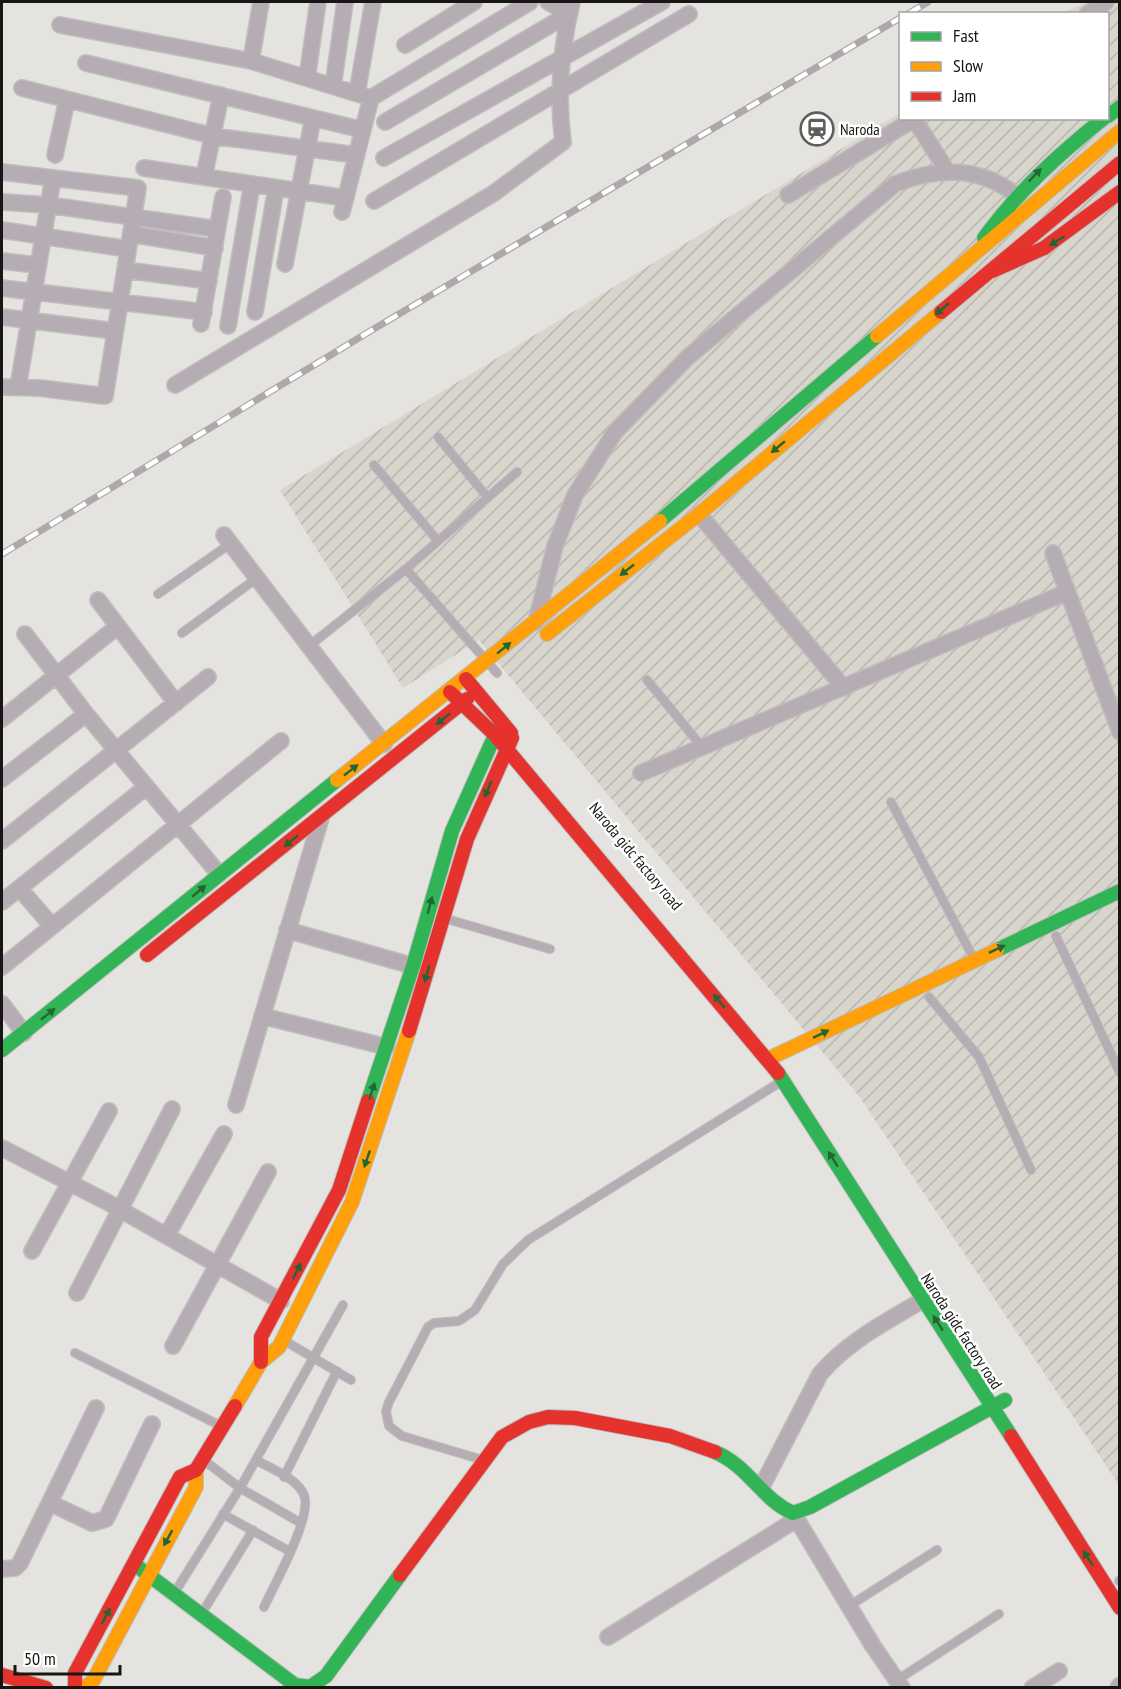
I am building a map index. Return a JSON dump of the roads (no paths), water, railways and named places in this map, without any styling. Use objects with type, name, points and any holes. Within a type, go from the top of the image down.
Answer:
[{"type":"street","points":[[251,61],[261,2]]},
{"type":"street","points":[[307,78],[318,2]]},
{"type":"street","points":[[333,86],[345,2]]},
{"type":"street","points":[[144,168],[298,191],[344,205],[363,130],[373,2]]},
{"type":"street","points":[[405,45],[474,2]]},
{"type":"street","points":[[60,25],[251,61],[364,95],[530,2]]},
{"type":"street","points":[[548,2],[570,8]]},
{"type":"street","points":[[384,158],[563,55],[662,2]]},
{"type":"street","points":[[1090,12],[1106,2]]},
{"type":"street","points":[[175,386],[494,193],[563,142],[560,114],[561,88],[570,8]]},
{"type":"street","points":[[385,122],[570,8]]},
{"type":"street","points":[[374,201],[689,14]]},
{"type":"street","points":[[86,63],[363,130]]},
{"type":"street","points":[[22,88],[213,136],[356,155]]},
{"type":"street","points":[[204,177],[221,94]]},
{"type":"street","points":[[56,155],[68,100]]},
{"type":"street","points":[[285,264],[313,118]]},
{"type":"street","points":[[788,195],[913,120]]},
{"type":"street","points":[[916,120],[948,172]]},
{"type":"street","points":[[972,253],[1038,171],[1102,120]]},
{"type":"street","points":[[2,1050],[30,1041],[219,874],[450,692],[695,492],[1035,199],[1119,130]]},
{"type":"street","points":[[538,642],[699,514],[1119,163]]},
{"type":"street","points":[[2,172],[138,188],[105,396],[2,387]]},
{"type":"street","points":[[536,622],[555,546],[575,495],[615,432],[688,357],[895,184],[914,177],[948,172],[979,174],[1003,184],[1017,196]]},
{"type":"street","points":[[18,387],[53,178]]},
{"type":"street","points":[[228,326],[252,184]]},
{"type":"street","points":[[255,312],[276,188]]},
{"type":"street","points":[[987,272],[1017,263],[1062,239],[1119,192]]},
{"type":"street","points":[[2,288],[120,302],[202,318],[223,197]]},
{"type":"street","points":[[2,202],[48,205],[217,229]]},
{"type":"street","points":[[2,230],[43,237],[215,248]]},
{"type":"street","points":[[2,261],[37,265]]},
{"type":"street","points":[[125,270],[209,281]]},
{"type":"street","points":[[2,317],[115,331]]},
{"type":"street","points":[[699,514],[844,688]]},
{"type":"street","points":[[227,539],[384,744]]},
{"type":"street","points":[[1053,553],[1119,732]]},
{"type":"street","points":[[641,773],[1067,592]]},
{"type":"street","points":[[98,600],[176,702]]},
{"type":"street","points":[[2,719],[118,626]]},
{"type":"street","points":[[25,634],[86,714],[219,874]]},
{"type":"street","points":[[137,963],[462,704],[501,670]]},
{"type":"street","points":[[2,841],[208,677]]},
{"type":"street","name":"Naroda gidc factory road","points":[[466,679],[476,691],[506,749],[780,1076],[1119,1608]]},
{"type":"street","name":"Naroda gidc factory road","points":[[450,692],[462,704],[513,736],[641,887]]},
{"type":"street","points":[[2,779],[86,714]]},
{"type":"street","points":[[261,1362],[261,1337],[339,1190],[413,966],[452,831],[497,728]]},
{"type":"street","points":[[84,1688],[93,1681],[196,1487],[199,1464],[261,1362],[279,1347],[352,1202],[397,1071],[467,839],[513,736]]},
{"type":"street","points":[[2,967],[281,741]]},
{"type":"street","points":[[2,902],[146,787]]},
{"type":"street","points":[[236,1105],[321,817]]},
{"type":"street","points":[[19,888],[52,926]]},
{"type":"street","points":[[768,1059],[1119,891]]},
{"type":"street","points":[[823,1049],[1119,906]]},
{"type":"street","points":[[287,930],[413,966]]},
{"type":"street","points":[[2,1004],[30,1041]]},
{"type":"street","points":[[262,1016],[387,1047]]},
{"type":"street","points":[[772,1042],[791,1064],[780,1076]]},
{"type":"street","points":[[77,1293],[172,1109]]},
{"type":"street","points":[[32,1251],[109,1111]]},
{"type":"street","points":[[166,1235],[224,1134]]},
{"type":"street","points":[[2,1148],[120,1209],[281,1301]]},
{"type":"street","points":[[172,1346],[268,1172]]},
{"type":"street","name":"Naroda gidc factory road","points":[[872,1192],[1119,1581]]},
{"type":"street","points":[[762,1486],[820,1374],[831,1361],[849,1346],[923,1300]]},
{"type":"street","points":[[608,1637],[810,1507],[1005,1400]]},
{"type":"street","points":[[2,1569],[15,1568],[20,1563],[96,1408]]},
{"type":"street","points":[[134,1563],[296,1685],[311,1687],[326,1676],[502,1437],[516,1426],[549,1417],[574,1418],[669,1436],[733,1461],[762,1486],[779,1506],[795,1516],[899,1684]]},
{"type":"street","points":[[50,1503],[92,1523],[106,1519],[152,1424]]},
{"type":"street","points":[[75,1688],[75,1673],[180,1477],[199,1464]]},
{"type":"street","points":[[1032,1688],[1059,1671]]},
{"type":"street","points":[[2,1675],[46,1688]]},
{"type":"lane","points":[[438,437],[488,498]]},
{"type":"lane","points":[[374,465],[438,541]]},
{"type":"lane","points":[[309,645],[406,569],[517,472]]},
{"type":"lane","points":[[158,594],[227,539]]},
{"type":"lane","points":[[406,569],[487,662],[501,670]]},
{"type":"lane","points":[[182,633],[257,578]]},
{"type":"lane","points":[[647,680],[702,747]]},
{"type":"lane","points":[[891,802],[975,960]]},
{"type":"lane","points":[[442,918],[550,949]]},
{"type":"lane","points":[[1056,936],[1119,1073]]},
{"type":"lane","points":[[929,997],[979,1057],[1031,1170]]},
{"type":"lane","points":[[484,1460],[402,1436],[389,1426],[386,1411],[389,1402],[428,1327],[434,1323],[459,1321],[475,1310],[503,1264],[528,1240],[780,1076]]},
{"type":"lane","points":[[174,1594],[240,1488],[343,1305]]},
{"type":"lane","points":[[283,1340],[351,1380]]},
{"type":"lane","points":[[75,1353],[222,1426]]},
{"type":"lane","points":[[284,1477],[337,1371]]},
{"type":"lane","points":[[256,1460],[284,1477],[305,1495],[305,1511],[301,1523],[264,1607]]},
{"type":"lane","points":[[199,1464],[301,1523]]},
{"type":"lane","points":[[223,1514],[289,1551]]},
{"type":"lane","points":[[201,1614],[253,1530]]},
{"type":"lane","points":[[849,1606],[937,1550]]},
{"type":"lane","points":[[899,1684],[999,1614]]},
{"type":"railway","points":[[911,12],[928,2]]},
{"type":"railway","points":[[2,554],[377,327],[899,19]]},
{"type":"place","name":"Naroda","points":[[817,129]]}]
